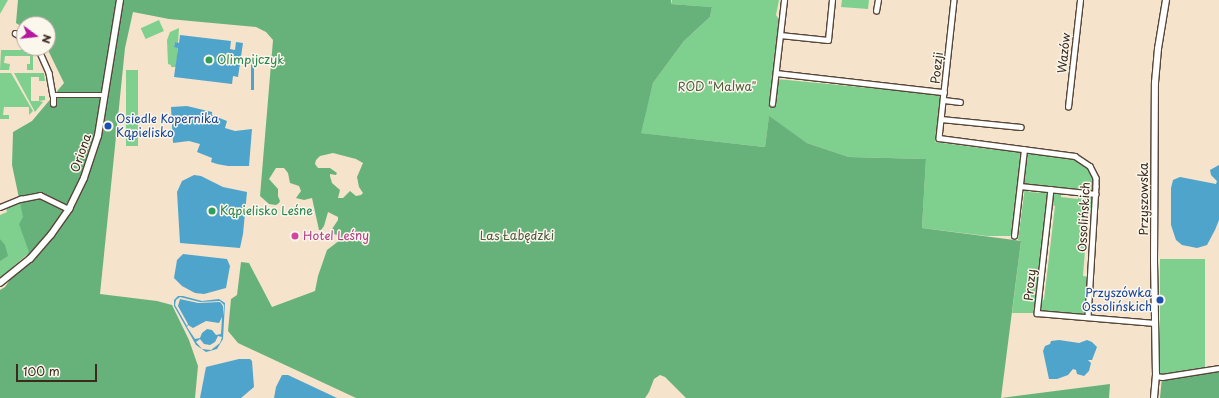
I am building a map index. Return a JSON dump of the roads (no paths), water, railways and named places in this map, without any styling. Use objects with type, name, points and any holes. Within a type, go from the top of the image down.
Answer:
[{"type":"street","name":"Oriona","points":[[0,283],[19,269],[40,248],[69,209],[84,178],[94,152],[105,95],[120,0]]},
{"type":"street","points":[[772,104],[784,0]]},
{"type":"street","points":[[780,35],[828,40],[832,0]]},
{"type":"street","points":[[876,11],[878,0]]},
{"type":"street","name":"Poezji","points":[[939,138],[954,0]]},
{"type":"street","name":"Wazów","points":[[1068,107],[1080,0]]},
{"type":"street","name":"Przyszowska","points":[[1154,398],[1156,376],[1155,83],[1158,49],[1166,0]]},
{"type":"street","points":[[42,56],[49,73],[53,94],[53,104]]},
{"type":"street","points":[[776,73],[944,92]]},
{"type":"street","points":[[53,94],[105,95]]},
{"type":"street","points":[[944,100],[960,102]]},
{"type":"street","points":[[942,119],[1021,127]]},
{"type":"street","name":"Ossolińskich","points":[[939,138],[1075,156],[1082,159],[1090,166],[1095,174],[1096,194],[1088,317]]},
{"type":"street","points":[[1014,236],[1024,150]]},
{"type":"street","points":[[1020,186],[1096,194]]},
{"type":"street","name":"Prozy","points":[[1051,189],[1037,313],[1155,323]]},
{"type":"street","points":[[0,208],[20,199],[40,194],[69,209]]},
{"type":"street","points":[[1156,376],[1162,377],[1219,368]]},
{"type":"water","name":"Olimpijczyk","points":[[180,35],[231,41],[230,49],[235,50],[236,42],[243,43],[238,77],[233,76],[232,84],[174,77],[178,48],[174,47],[175,42],[179,43]]},
{"type":"water","points":[[251,58],[254,58],[254,90],[251,90]]},
{"type":"water","points":[[187,106],[212,112],[212,115],[227,121],[225,128],[235,131],[252,129],[249,166],[228,166],[217,164],[211,162],[212,158],[197,152],[200,144],[189,141],[173,143],[171,107]]},
{"type":"water","points":[[1219,165],[1219,220],[1215,230],[1207,245],[1197,248],[1182,245],[1176,240],[1171,225],[1171,188],[1173,180],[1180,177],[1216,184],[1217,181],[1211,175],[1210,170]]},
{"type":"water","name":"Kąpielisko Leśne","points":[[194,175],[201,176],[223,187],[247,192],[243,234],[240,248],[180,243],[177,192],[182,181]]},
{"type":"water","points":[[183,254],[227,259],[230,266],[226,288],[204,294],[195,293],[182,286],[174,278],[177,260]]},
{"type":"water","points":[[178,296],[183,296],[202,301],[219,299],[225,303],[223,339],[217,349],[206,352],[196,345],[174,306],[174,300]],"holes":[[[180,297],[200,302],[220,301],[224,305],[224,316],[223,306],[220,302],[198,303],[180,299],[178,306],[188,324],[187,326],[175,305],[176,300]],[[222,317],[221,334],[216,335],[212,330],[207,329],[202,333],[200,338],[195,339],[187,327],[188,325],[193,328],[206,321],[219,323]],[[218,336],[222,337],[220,343],[211,350],[202,349],[196,342],[200,339],[204,344],[210,345],[215,342]]]},
{"type":"water","points":[[1059,340],[1079,343],[1087,340],[1092,342],[1097,347],[1092,360],[1088,360],[1091,363],[1089,371],[1084,376],[1077,374],[1076,370],[1073,369],[1068,375],[1057,379],[1049,379],[1043,351],[1045,346],[1050,344],[1051,341]]},
{"type":"water","points":[[239,359],[250,359],[252,361],[254,387],[241,398],[200,398],[206,367]]},
{"type":"water","points":[[282,375],[288,375],[337,398],[274,398],[276,387]]},
{"type":"place","name":"Olimpijczyk","points":[[209,60]]},
{"type":"place","name":"Osiedle Kopernika Kąpielisko","points":[[108,126]]},
{"type":"place","name":"Kąpielisko Leśne","points":[[212,211]]},
{"type":"place","name":"Hotel Leśny","points":[[295,236]]},
{"type":"place","name":"Przyszówka Ossolińskich","points":[[1160,300]]},
{"type":"park label","name":"ROD \"Malwa\"","points":[[717,87]]},
{"type":"park label","name":"Las Łabędzki","points":[[517,236]]}]
